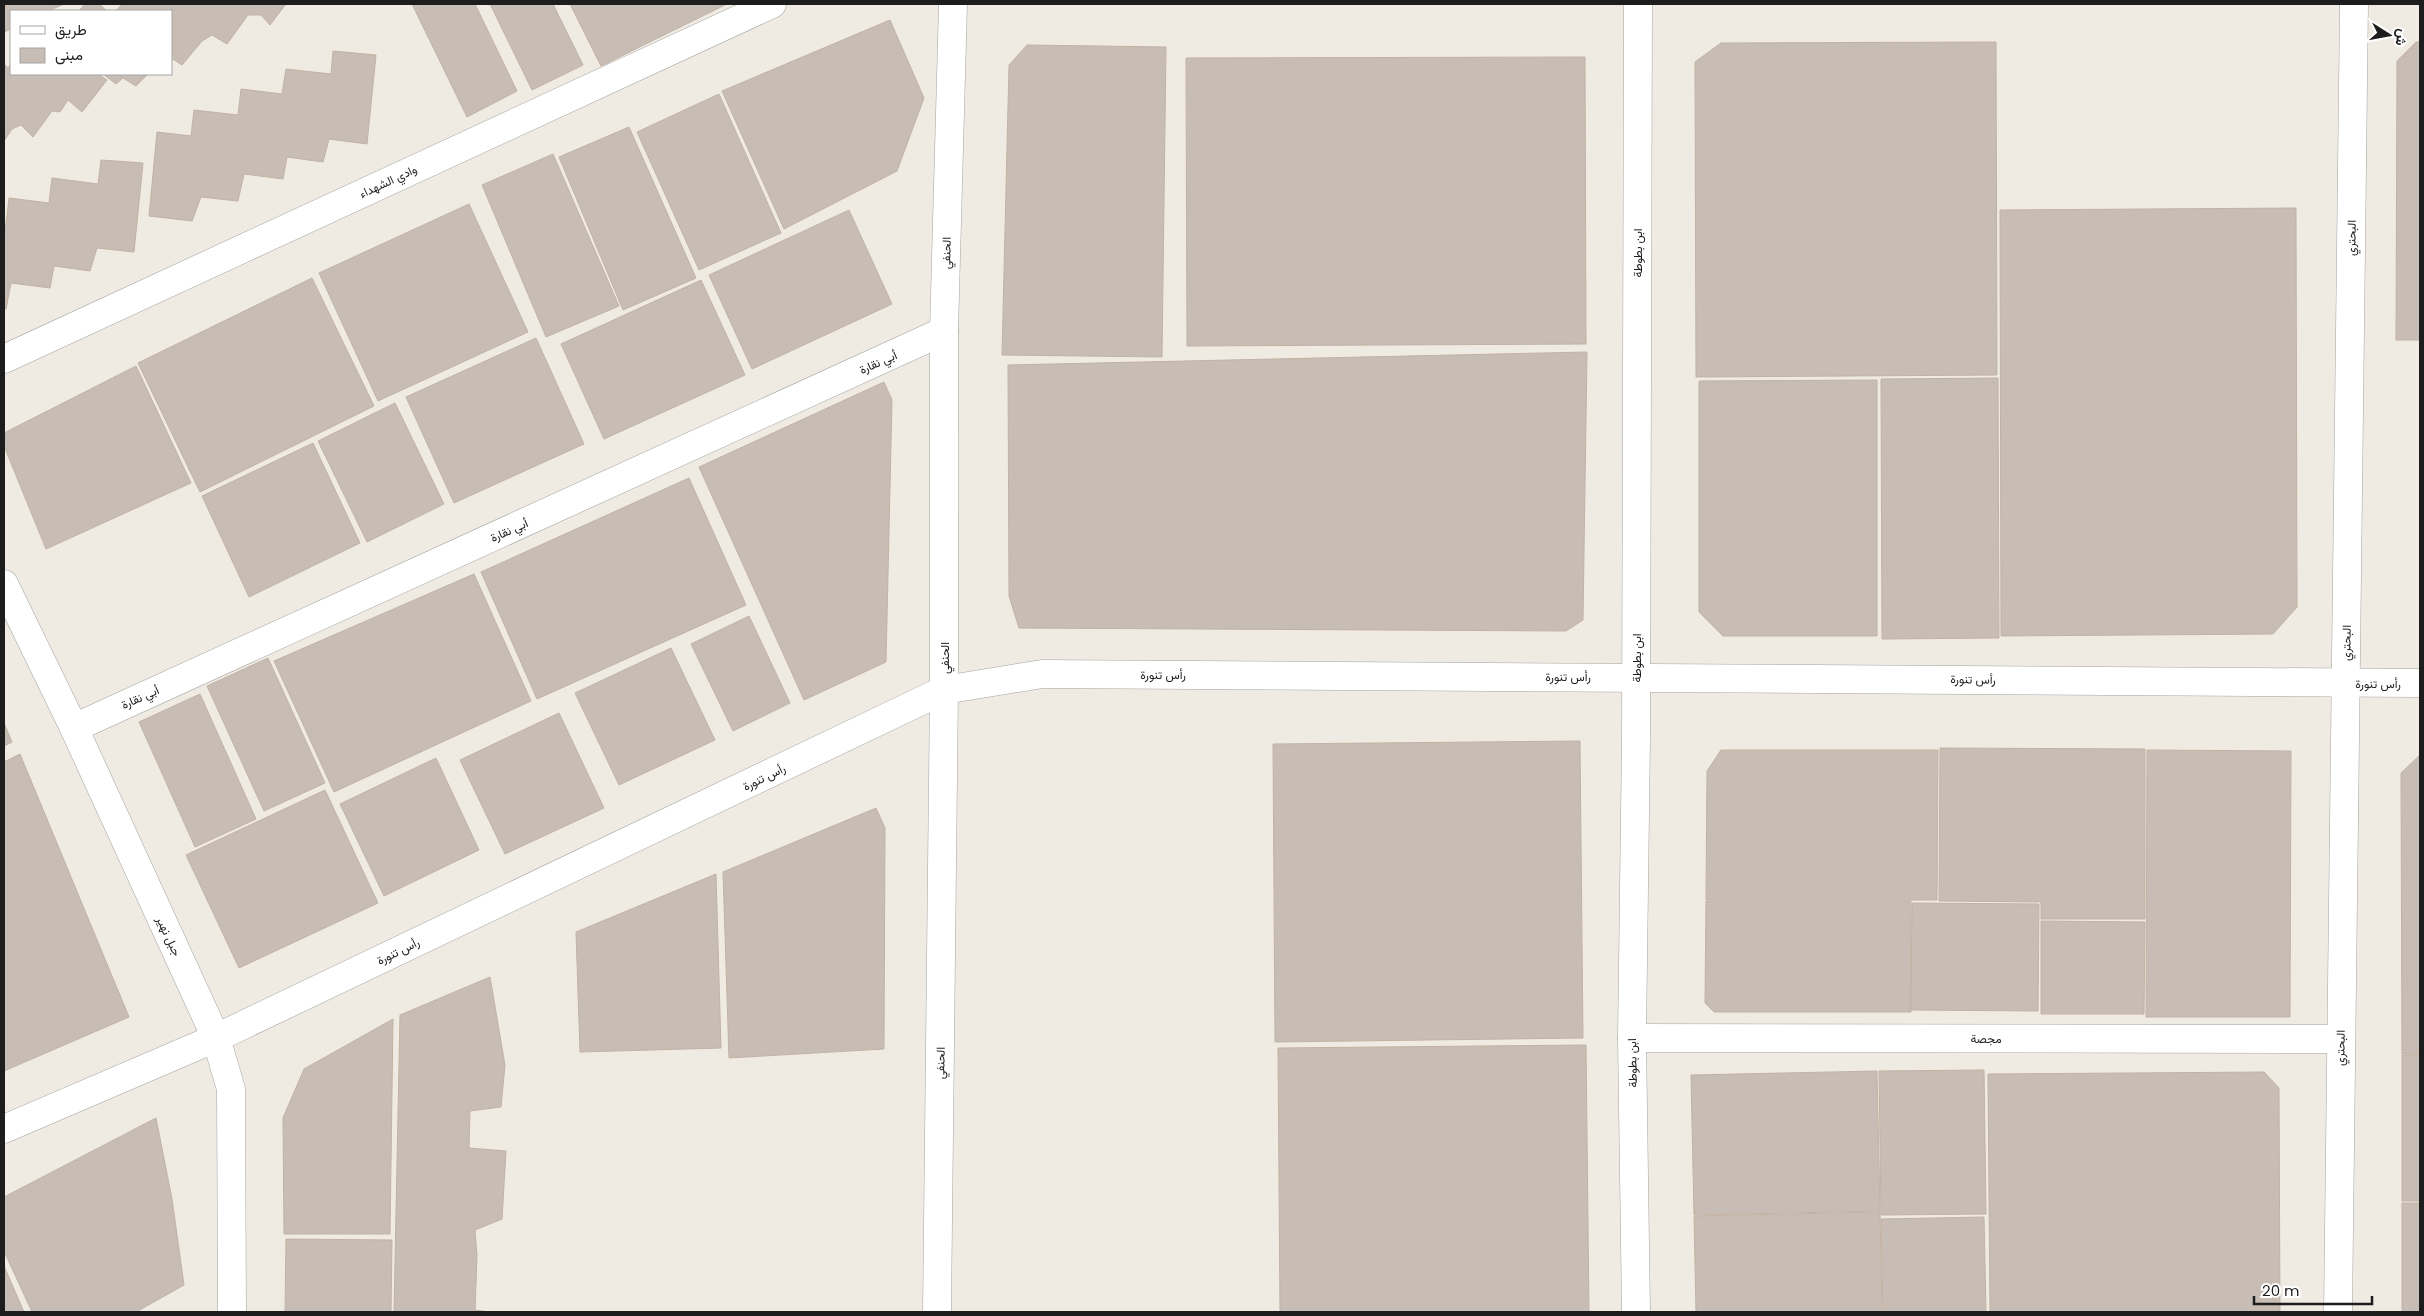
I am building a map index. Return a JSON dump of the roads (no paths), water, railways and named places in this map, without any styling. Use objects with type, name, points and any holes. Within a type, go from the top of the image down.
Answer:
[{"type":"street","name":"وادي الشهداء","points":[[4,359],[772,4]]},
{"type":"street","name":"الحنفي","points":[[937,1312],[944,690],[944,331],[953,4]]},
{"type":"street","name":"ابن بطوطة","points":[[1636,1312],[1632,1038],[1636,676],[1638,4]]},
{"type":"street","name":"البحتري","points":[[2338,1312],[2354,4]]},
{"type":"street","name":"أبي نقارة","points":[[74,728],[944,331]]},
{"type":"street","name":"جبل نهير","points":[[4,584],[74,728],[216,1038],[231,1089],[232,1312]]},
{"type":"street","name":"رأس تنورة","points":[[4,1129],[216,1038],[944,690],[1042,674],[1636,676],[2420,683]]},
{"type":"street","name":"مجصة","points":[[1632,1038],[2340,1038]]}]
